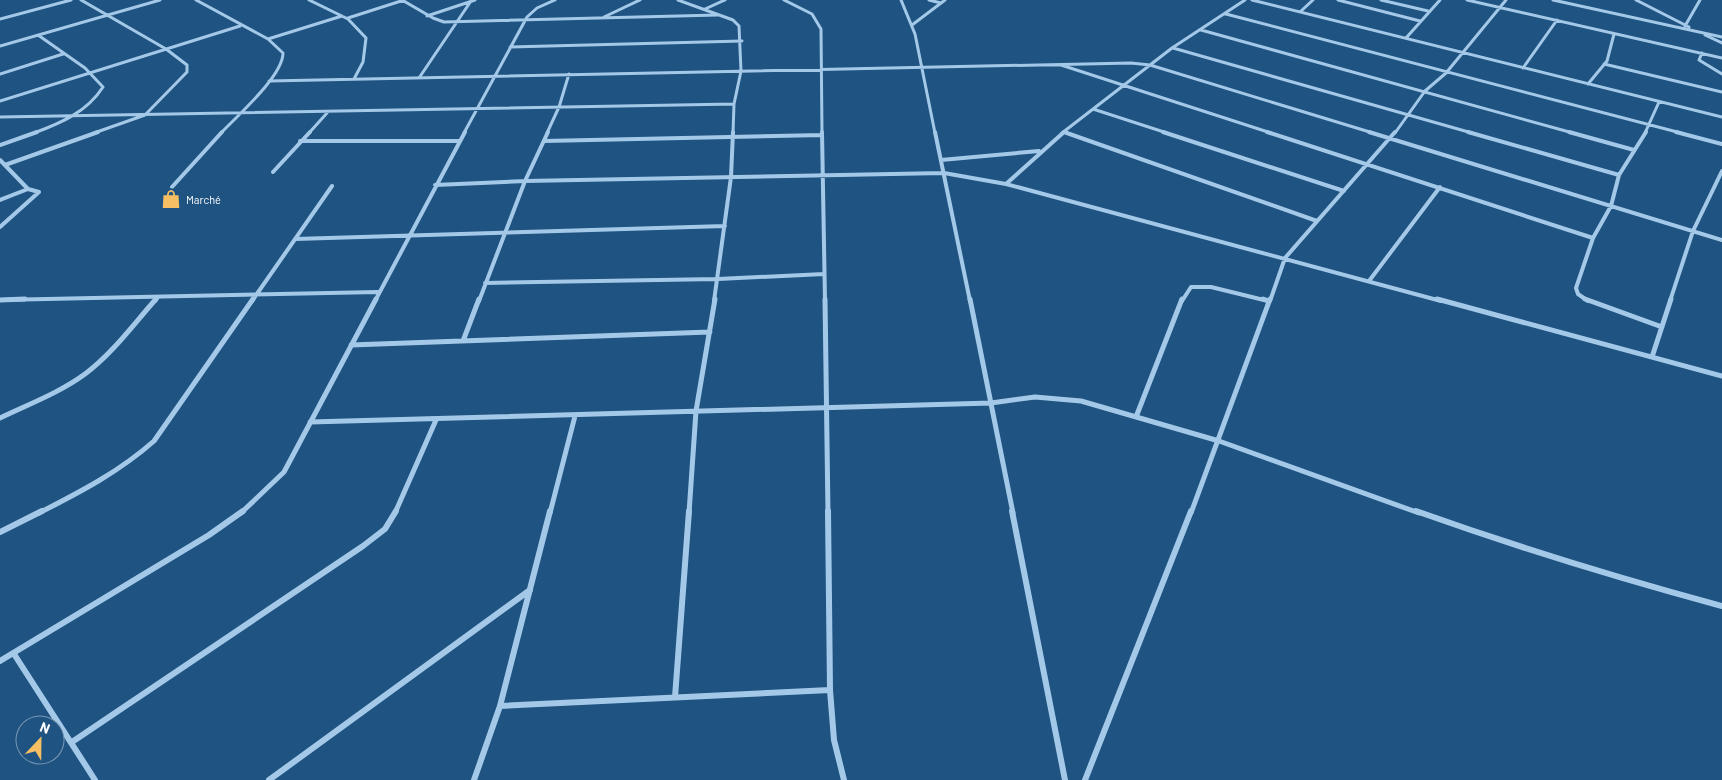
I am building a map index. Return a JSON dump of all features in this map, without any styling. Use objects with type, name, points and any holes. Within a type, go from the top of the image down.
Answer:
[{"type":"street","points":[[0,19],[72,0]]},
{"type":"street","points":[[5,165],[145,114],[187,72],[187,65],[166,49],[108,14],[80,0]]},
{"type":"street","points":[[0,46],[160,0]]},
{"type":"street","points":[[172,187],[269,81],[283,60],[283,53],[268,39],[240,26],[196,0]]},
{"type":"street","points":[[309,0],[348,18],[357,24],[366,38],[366,54],[354,79]]},
{"type":"street","points":[[348,18],[404,0],[434,20],[457,23],[720,14]]},
{"type":"street","points":[[0,661],[209,535],[241,513],[284,472],[378,292],[524,21],[529,13],[537,7],[555,0]]},
{"type":"street","points":[[600,19],[640,0]]},
{"type":"street","points":[[675,697],[696,411],[710,332],[725,226],[731,177],[734,104],[741,71],[742,41],[739,26],[720,14],[678,0]]},
{"type":"street","points":[[705,9],[725,0]]},
{"type":"street","points":[[784,0],[810,12],[820,23],[830,690],[834,740],[844,780]]},
{"type":"street","points":[[901,0],[912,25],[922,68],[991,403],[1065,780]]},
{"type":"street","points":[[930,0],[941,4]]},
{"type":"street","points":[[912,25],[945,0]]},
{"type":"street","points":[[1006,184],[1040,151],[1122,86],[1172,48],[1245,0]]},
{"type":"street","points":[[1252,0],[1722,117]]},
{"type":"street","points":[[1300,12],[1314,0]]},
{"type":"street","points":[[1338,0],[1420,21]]},
{"type":"street","points":[[1381,0],[1428,11]]},
{"type":"street","points":[[1406,38],[1428,11],[1440,0]]},
{"type":"street","points":[[1467,0],[1722,58]]},
{"type":"street","points":[[1085,780],[1219,441],[1284,258],[1368,165],[1391,138],[1425,91],[1446,73],[1498,7],[1506,0]]},
{"type":"street","points":[[1555,0],[1567,0]]},
{"type":"street","points":[[1555,0],[1722,37]]},
{"type":"street","points":[[1686,26],[1700,0]]},
{"type":"street","points":[[427,16],[473,1]]},
{"type":"street","points":[[419,78],[473,1]]},
{"type":"street","points":[[1638,1],[1722,43]]},
{"type":"street","points":[[1226,14],[1722,144]]},
{"type":"street","points":[[268,39],[342,16]]},
{"type":"street","points":[[1523,68],[1557,20]]},
{"type":"street","points":[[0,101],[240,26]]},
{"type":"street","points":[[1201,30],[1634,150]]},
{"type":"street","points":[[1588,84],[1604,64],[1614,34]]},
{"type":"street","points":[[0,145],[37,132],[75,115],[103,87],[102,83],[92,73],[38,35]]},
{"type":"street","points":[[510,47],[742,41]]},
{"type":"street","points":[[1172,48],[1619,175]]},
{"type":"street","points":[[0,74],[63,54]]},
{"type":"street","points":[[1702,54],[1700,60],[1722,74]]},
{"type":"street","points":[[269,81],[922,68],[1109,62],[1150,65],[1722,240]]},
{"type":"street","points":[[1056,63],[1593,238]]},
{"type":"street","points":[[1604,64],[1722,92]]},
{"type":"street","points":[[463,341],[525,181],[559,106],[569,74]]},
{"type":"street","points":[[1659,102],[1650,126],[1619,175],[1611,206],[1593,238],[1576,288],[1578,294],[1586,300],[1662,327]]},
{"type":"street","points":[[0,117],[327,113],[559,106],[734,104]]},
{"type":"street","points":[[1093,109],[1344,192]]},
{"type":"street","points":[[273,172],[327,113]]},
{"type":"street","points":[[1064,132],[1318,221]]},
{"type":"street","points":[[544,141],[822,134]]},
{"type":"street","points":[[300,141],[459,141]]},
{"type":"street","points":[[941,160],[1040,151]]},
{"type":"street","points":[[0,160],[28,189],[39,192],[0,227]]},
{"type":"street","points":[[1652,357],[1693,231],[1722,171]]},
{"type":"street","points":[[435,185],[525,181],[944,173],[1006,184],[1722,376]]},
{"type":"street","points":[[0,532],[118,470],[137,457],[154,441],[332,186]]},
{"type":"street","points":[[1369,281],[1440,187]]},
{"type":"street","points":[[0,200],[28,189]]},
{"type":"street","points":[[295,239],[725,226]]},
{"type":"street","points":[[485,284],[718,279],[824,274]]},
{"type":"street","points":[[1136,417],[1184,293],[1191,288],[1211,287],[1269,301]]},
{"type":"street","points":[[0,300],[378,292]]},
{"type":"street","points":[[0,418],[69,384],[86,373],[100,361],[158,297]]},
{"type":"street","points":[[351,345],[710,332]]},
{"type":"street","points":[[310,422],[575,416],[826,406],[991,403],[1035,397],[1081,401],[1219,441],[1507,544],[1625,580],[1722,606]]},
{"type":"street","points":[[474,780],[500,706],[575,416]]},
{"type":"street","points":[[72,742],[385,529],[394,515],[436,420]]},
{"type":"street","points":[[269,780],[530,589]]},
{"type":"street","points":[[14,654],[95,780]]},
{"type":"street","points":[[500,706],[830,690]]},
{"type":"place","name":"Marché","points":[[171,199]]}]
